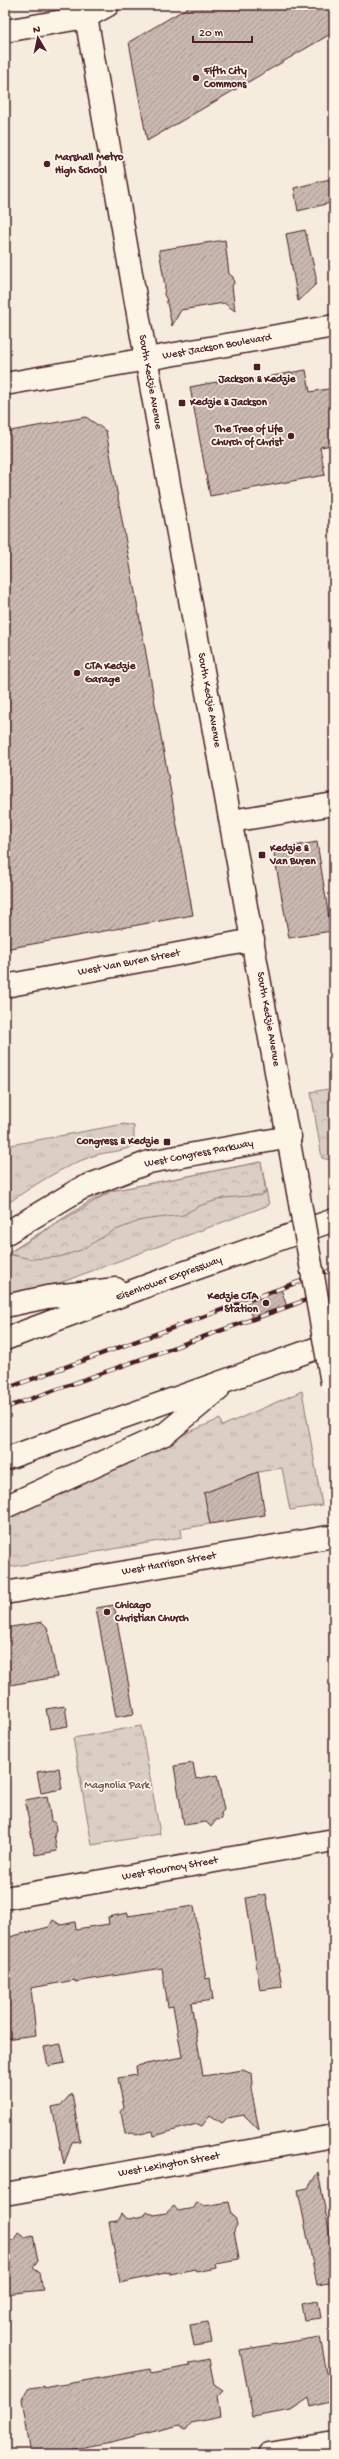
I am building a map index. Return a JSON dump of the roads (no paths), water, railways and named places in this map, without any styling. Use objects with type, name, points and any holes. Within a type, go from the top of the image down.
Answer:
[{"type":"main road","points":[[5,31],[108,5]]},
{"type":"main road","name":"South Kedzie Avenue","points":[[85,11],[146,359],[290,1136],[298,1192],[333,1389]]},
{"type":"main road","name":"West Jackson Boulevard","points":[[5,384],[334,326]]},
{"type":"main road","points":[[231,821],[334,804]]},
{"type":"main road","name":"West Van Buren Street","points":[[5,986],[253,940]]},
{"type":"main road","name":"West Congress Parkway","points":[[5,1234],[80,1189],[149,1162],[290,1136]]},
{"type":"main road","name":"Eisenhower Expressway","points":[[5,1339],[149,1285],[334,1220]]},
{"type":"main road","points":[[5,1306],[47,1297],[149,1285]]},
{"type":"main road","points":[[5,1459],[230,1381],[334,1342]]},
{"type":"main road","points":[[5,1507],[165,1434],[230,1381]]},
{"type":"main road","name":"West Harrison Street","points":[[5,1593],[334,1536]]},
{"type":"main road","name":"West Flournoy Street","points":[[5,1898],[334,1840]]},
{"type":"main road","name":"West Lexington Street","points":[[5,2194],[334,2136]]},
{"type":"main road","points":[[270,2454],[334,2443]]},
{"type":"railway","points":[[5,1389],[334,1269]]},
{"type":"railway","points":[[5,1408],[334,1290]]},
{"type":"place","name":"Fifth City Commons","points":[[196,78]]},
{"type":"place","name":"Marshall Metro High School","points":[[47,164]]},
{"type":"place","name":"Jackson & Kedzie","points":[[257,367]]},
{"type":"place","name":"Kedzie & Jackson","points":[[182,403]]},
{"type":"place","name":"The Tree of Life Church of Christ","points":[[291,436]]},
{"type":"place","name":"CTA Kedzie Garage","points":[[77,673]]},
{"type":"place","name":"Kedzie & Van Buren","points":[[262,855]]},
{"type":"place","name":"Congress & Kedzie","points":[[167,1142]]},
{"type":"place","name":"Kedzie CTA Station","points":[[266,1303]]},
{"type":"place","name":"Chicago Christian Church","points":[[107,1612]]},
{"type":"park label","name":"Magnolia Park","points":[[117,1786]]}]
